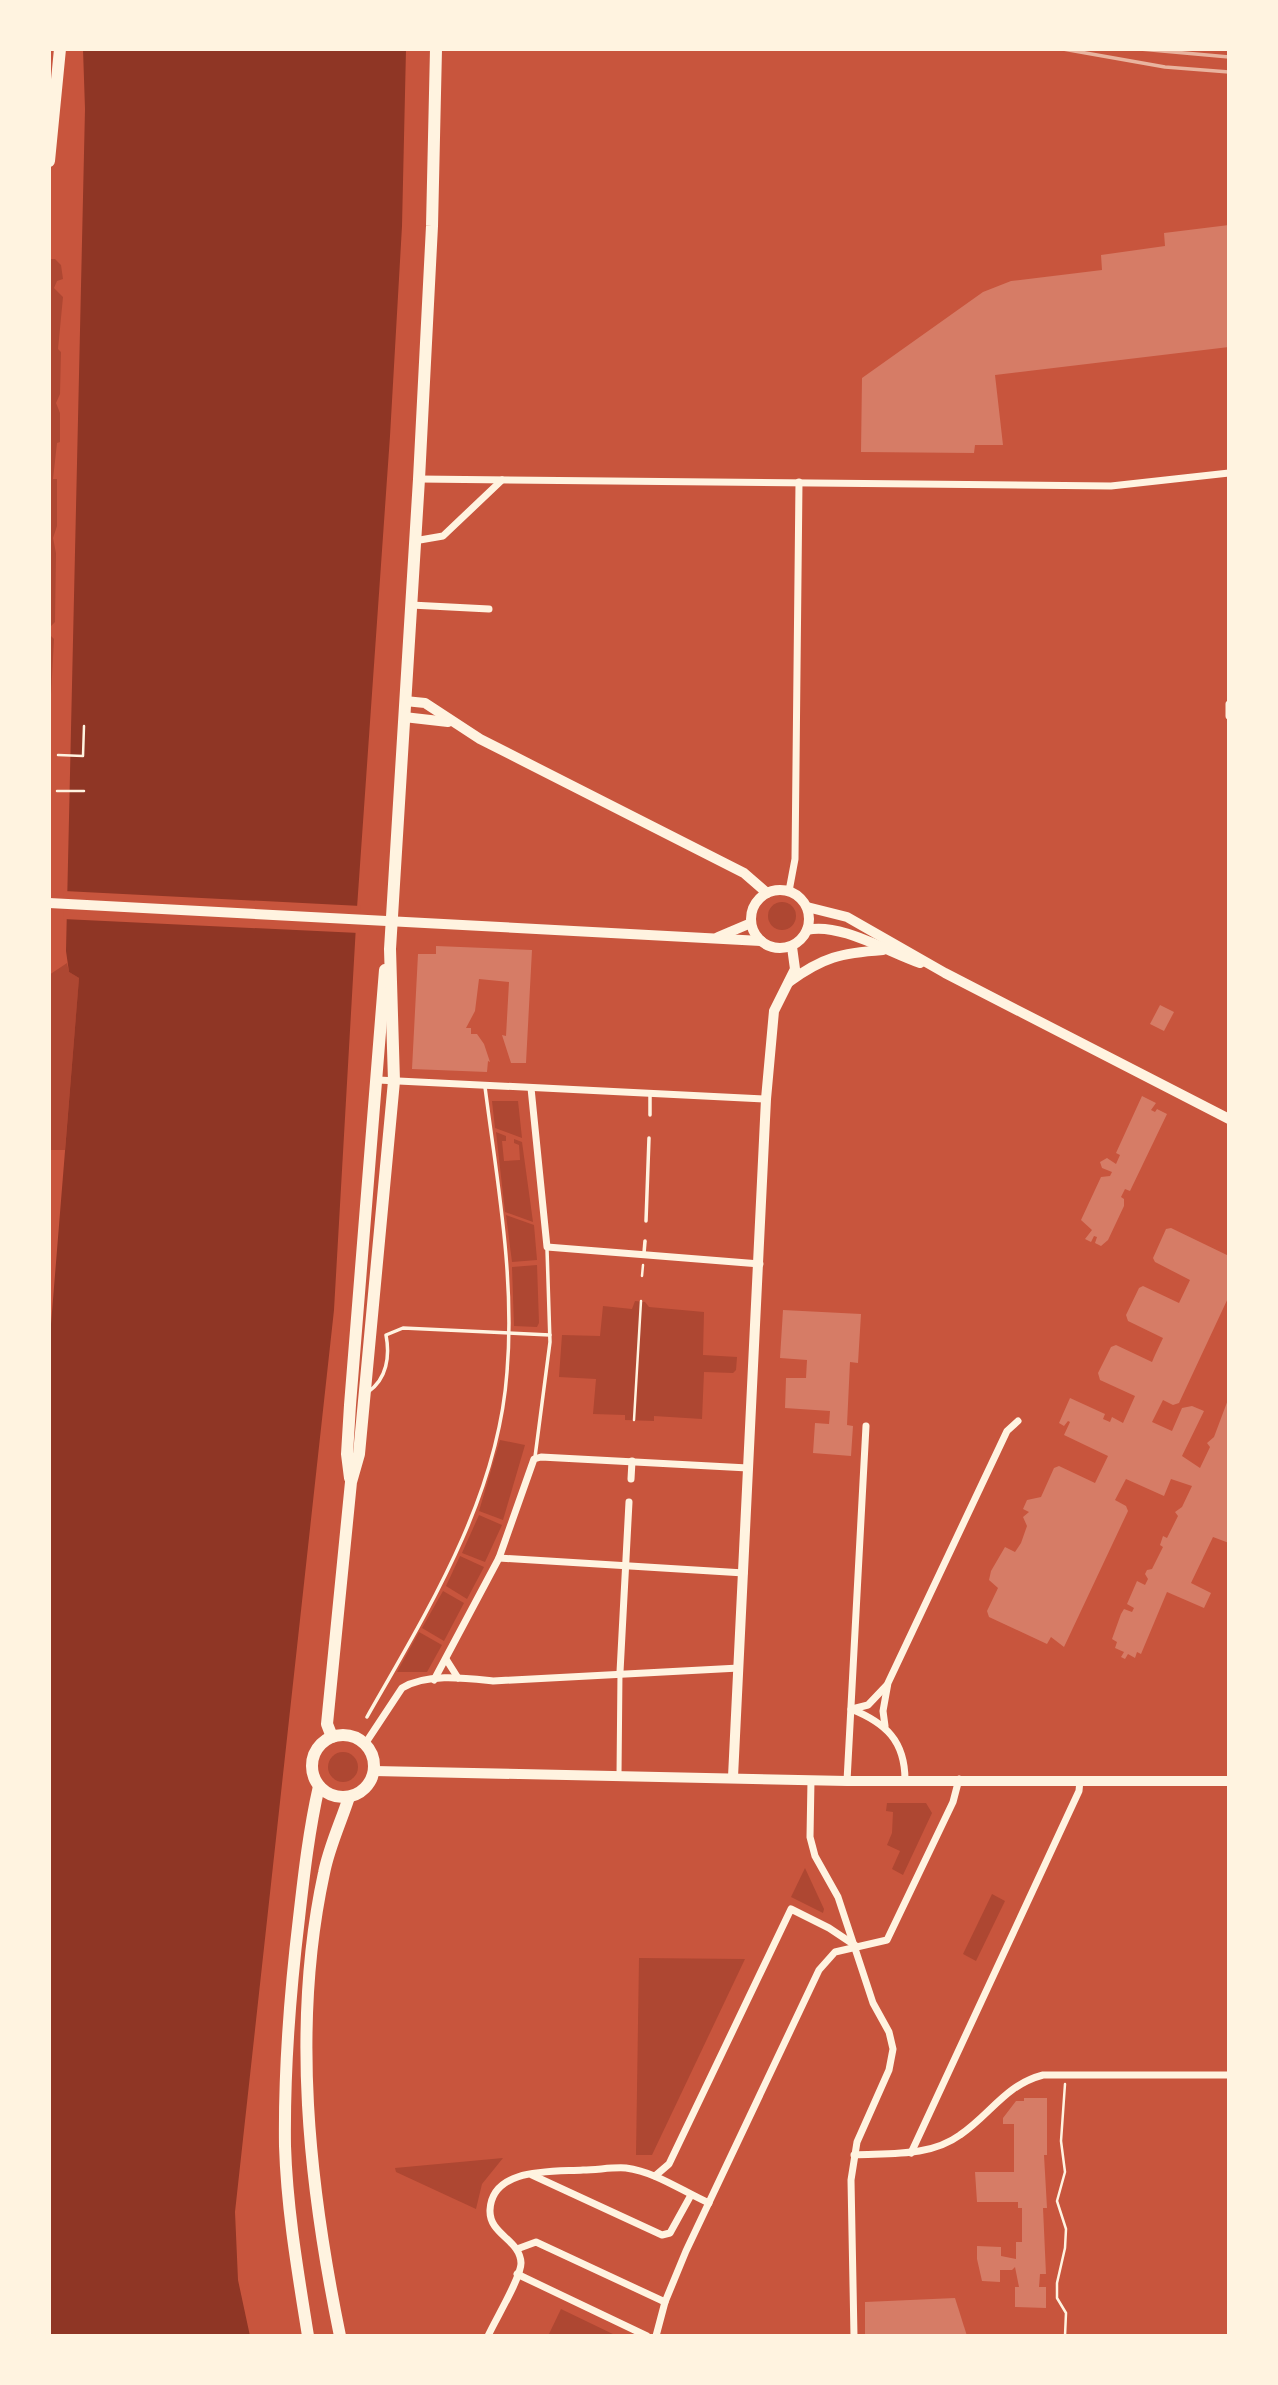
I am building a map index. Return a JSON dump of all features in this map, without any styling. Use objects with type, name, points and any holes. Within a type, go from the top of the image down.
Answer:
[{"type":"main road","points":[[49,161],[60,49]]},
{"type":"main road","points":[[332,1737],[327,1724],[351,1482],[359,1454],[394,1081],[390,949],[432,226],[436,49]]},
{"type":"main road","points":[[761,941],[751,923],[754,906],[767,893],[789,891],[807,907],[847,918],[946,973],[1229,1119]]},
{"type":"main road","points":[[49,904],[718,937],[743,943],[761,941],[777,948],[792,947],[807,930],[820,927],[842,931],[883,950],[946,973]]},
{"type":"main road","points":[[807,907],[807,930]]},
{"type":"main road","points":[[718,937],[751,923]]},
{"type":"main road","points":[[351,1482],[347,1454],[348,1429],[379,1080],[385,962],[390,949]]},
{"type":"main road","points":[[347,1735],[365,1744],[371,1752],[374,1771],[361,1792],[349,1797],[327,1794],[319,1787],[313,1773],[313,1758],[320,1746],[332,1737],[347,1735]]},
{"type":"main road","points":[[374,1771],[846,1781],[1229,1781]]},
{"type":"main road","points":[[308,2336],[292,2234],[285,2147],[296,1947],[310,1832],[319,1787]]},
{"type":"main road","points":[[340,2336],[312,2173],[308,2121],[309,1998],[311,1950],[320,1891],[349,1797]]},
{"type":"street","points":[[419,479],[1111,486],[1229,473]]},
{"type":"street","points":[[414,541],[443,536],[503,479]]},
{"type":"street","points":[[789,891],[795,859],[799,482]]},
{"type":"street","points":[[410,605],[489,609]]},
{"type":"street","points":[[405,701],[425,703],[461,728]]},
{"type":"street","points":[[1229,704],[1229,716]]},
{"type":"street","points":[[404,716],[435,718],[461,728],[744,873],[767,893]]},
{"type":"street","points":[[733,1777],[766,1099],[774,1011],[795,969],[792,947]]},
{"type":"street","points":[[789,983],[812,966],[839,954],[883,950]]},
{"type":"street","points":[[379,1080],[766,1099]]},
{"type":"street","points":[[531,1088],[547,1247],[760,1264]]},
{"type":"street","points":[[885,1726],[883,1711],[888,1683],[1007,1431],[1018,1421]]},
{"type":"street","points":[[846,1781],[866,1426]]},
{"type":"street","points":[[434,1680],[499,1559],[534,1459],[541,1457],[748,1468]]},
{"type":"street","points":[[631,1479],[632,1461]]},
{"type":"street","points":[[619,1775],[620,1672],[629,1502]]},
{"type":"street","points":[[499,1559],[744,1573]]},
{"type":"street","points":[[446,1659],[458,1678]]},
{"type":"street","points":[[365,1744],[402,1688],[410,1683],[458,1678],[493,1681],[620,1672],[739,1668]]},
{"type":"street","points":[[851,1709],[868,1705],[888,1683]]},
{"type":"street","points":[[851,1709],[885,1726],[905,1760],[905,1780]]},
{"type":"street","points":[[656,2336],[665,2302],[709,2203],[819,1970],[835,1952],[887,1940],[953,1802],[959,1779]]},
{"type":"street","points":[[811,1780],[810,1837],[815,1856],[838,1898],[857,1947],[873,2003],[889,2032],[893,2049],[888,2070],[862,2127],[854,2155],[851,2180],[854,2336]]},
{"type":"street","points":[[911,2152],[1079,1791],[1080,1780]]},
{"type":"street","points":[[655,2176],[669,2164],[791,1909],[829,1928],[857,1947]]},
{"type":"street","points":[[854,2155],[911,2152],[939,2146],[960,2136],[1023,2080],[1043,2075],[1229,2075]]},
{"type":"street","points":[[488,2336],[521,2265],[517,2249],[493,2227],[490,2210],[496,2192],[509,2181],[529,2173],[625,2168],[655,2176],[709,2203]]},
{"type":"street","points":[[529,2173],[662,2235],[670,2233],[691,2195]]},
{"type":"street","points":[[517,2249],[536,2242],[665,2302]]},
{"type":"street","points":[[517,2274],[647,2336]]},
{"type":"lane","points":[[367,1717],[447,1573],[473,1515],[494,1446],[507,1374],[509,1333],[507,1265],[485,1085]]},
{"type":"lane","points":[[650,1094],[650,1115]]},
{"type":"lane","points":[[646,1221],[649,1138]]},
{"type":"lane","points":[[644,1256],[645,1241]]},
{"type":"lane","points":[[534,1459],[550,1335],[547,1247]]},
{"type":"lane","points":[[364,1396],[376,1387],[386,1368],[386,1335],[393,1331],[403,1328],[550,1335]]},
{"type":"path","points":[[58,755],[83,756],[84,726]]},
{"type":"path","points":[[57,791],[84,791]]},
{"type":"path","points":[[642,1276],[644,1256]]},
{"type":"path","points":[[634,1420],[641,1301]]},
{"type":"path","points":[[1065,2075],[1061,2141],[1065,2172],[1057,2201],[1066,2228],[1057,2298],[1066,2313],[1065,2336]]},
{"type":"shaded area","points":[[83,49],[406,49],[402,226],[357,908],[334,1310],[235,2212],[238,2280],[250,2336],[49,2336],[49,1349],[79,978],[69,972],[66,951],[85,109]]},
{"type":"shaded area","points":[[49,259],[55,259],[61,265],[63,279],[57,281],[54,288],[63,297],[58,349],[61,352],[60,394],[56,403],[60,413],[60,442],[57,443],[53,479],[57,479],[57,526],[53,538],[56,553],[55,622],[49,628]]},
{"type":"shaded area","points":[[49,634],[54,639],[49,731]]},
{"type":"shaded area","points":[[782,902],[792,906],[796,916],[792,926],[782,930],[772,926],[768,916],[772,906]]},
{"type":"shaded area","points":[[67,963],[69,972],[79,978],[65,1150],[49,1150],[49,975]]},
{"type":"shaded area","points":[[492,1101],[518,1101],[522,1138],[495,1128]]},
{"type":"shaded area","points":[[496,1132],[506,1136],[506,1141],[502,1141],[504,1161],[520,1160],[519,1145],[514,1143],[514,1139],[522,1142],[533,1222],[505,1212]]},
{"type":"shaded area","points":[[506,1215],[534,1225],[537,1260],[512,1262]]},
{"type":"shaded area","points":[[537,1265],[539,1323],[537,1327],[514,1326],[512,1267]]},
{"type":"shaded area","points":[[635,1301],[645,1302],[649,1307],[704,1312],[703,1355],[737,1357],[736,1370],[733,1373],[704,1372],[702,1419],[654,1416],[654,1421],[625,1420],[625,1415],[593,1414],[596,1379],[559,1377],[562,1335],[600,1336],[603,1306],[632,1309]]},
{"type":"shaded area","points":[[500,1440],[525,1445],[503,1520],[479,1511]]},
{"type":"shaded area","points":[[479,1515],[502,1525],[485,1562],[462,1553]]},
{"type":"shaded area","points":[[460,1556],[484,1567],[467,1599],[446,1586]]},
{"type":"shaded area","points":[[443,1591],[464,1603],[444,1641],[422,1628]]},
{"type":"shaded area","points":[[419,1632],[442,1645],[427,1672],[397,1672]]},
{"type":"shaded area","points":[[343,1752],[349,1753],[357,1761],[357,1773],[349,1781],[343,1782],[337,1781],[329,1773],[328,1767],[329,1761],[337,1753]]},
{"type":"shaded area","points":[[887,1803],[926,1803],[932,1813],[903,1875],[892,1869],[900,1851],[887,1845],[892,1833],[893,1812],[886,1811]]},
{"type":"shaded area","points":[[805,1868],[824,1909],[823,1913],[791,1897]]},
{"type":"shaded area","points":[[992,1894],[1005,1901],[976,1961],[963,1954]]},
{"type":"shaded area","points":[[639,1958],[745,1959],[652,2155],[636,2155]]},
{"type":"shaded area","points":[[503,2158],[482,2184],[476,2209],[396,2172],[395,2168]]},
{"type":"shaded area","points":[[561,2309],[617,2336],[548,2336]]},
{"type":"pier","points":[[64,891],[361,906],[359,933],[63,919]]},
{"type":"building","points":[[1229,225],[1229,347],[995,375],[1003,445],[975,445],[974,453],[861,452],[862,378],[983,292],[1011,281],[1102,270],[1101,255],[1165,246],[1164,233]]},
{"type":"building","points":[[436,946],[532,950],[526,1063],[511,1063],[502,1035],[506,1036],[509,982],[479,979],[475,1011],[466,1028],[471,1028],[471,1034],[477,1034],[484,1044],[490,1062],[488,1061],[487,1072],[412,1069],[418,954],[436,954]]},
{"type":"building","points":[[1160,1005],[1174,1012],[1164,1031],[1150,1024]]},
{"type":"building","points":[[1142,1096],[1156,1103],[1151,1110],[1155,1112],[1157,1109],[1167,1114],[1130,1191],[1125,1189],[1121,1197],[1124,1199],[1124,1206],[1108,1240],[1101,1246],[1095,1243],[1097,1237],[1094,1236],[1091,1242],[1085,1239],[1092,1230],[1081,1220],[1101,1177],[1110,1176],[1112,1172],[1102,1168],[1100,1162],[1107,1158],[1116,1164],[1120,1155],[1116,1153]]},
{"type":"building","points":[[1171,1228],[1229,1256],[1229,1296],[1179,1403],[1173,1405],[1163,1400],[1152,1422],[1172,1431],[1182,1408],[1192,1406],[1204,1411],[1182,1456],[1200,1468],[1210,1447],[1207,1443],[1214,1437],[1229,1397],[1229,1543],[1213,1537],[1191,1583],[1211,1593],[1204,1608],[1167,1592],[1141,1654],[1137,1652],[1135,1658],[1128,1654],[1125,1659],[1121,1657],[1124,1652],[1115,1648],[1117,1642],[1112,1639],[1121,1614],[1124,1609],[1132,1612],[1134,1608],[1127,1604],[1137,1581],[1145,1585],[1148,1579],[1145,1574],[1152,1569],[1163,1547],[1160,1545],[1163,1536],[1167,1538],[1178,1516],[1175,1512],[1182,1507],[1192,1486],[1171,1479],[1164,1496],[1126,1479],[1115,1500],[1126,1506],[1128,1511],[1064,1647],[1051,1637],[1047,1644],[989,1617],[987,1611],[998,1588],[989,1580],[991,1571],[1005,1547],[1015,1552],[1021,1543],[1027,1526],[1023,1517],[1029,1512],[1023,1509],[1027,1500],[1041,1497],[1054,1468],[1059,1466],[1095,1483],[1108,1456],[1064,1435],[1070,1422],[1064,1426],[1059,1423],[1070,1398],[1105,1414],[1103,1419],[1110,1422],[1112,1417],[1123,1423],[1135,1396],[1100,1380],[1098,1373],[1111,1347],[1116,1345],[1152,1362],[1163,1338],[1128,1321],[1126,1315],[1139,1288],[1143,1286],[1179,1303],[1190,1280],[1155,1262],[1153,1258],[1166,1229]]},
{"type":"building","points":[[783,1310],[861,1314],[858,1363],[850,1362],[847,1425],[853,1426],[851,1456],[813,1453],[815,1423],[829,1424],[830,1411],[785,1408],[786,1378],[806,1378],[807,1360],[780,1358]]},
{"type":"building","points":[[1024,2098],[1047,2098],[1047,2155],[1044,2155],[1047,2208],[1043,2208],[1046,2274],[1040,2274],[1039,2287],[1046,2287],[1046,2308],[1015,2307],[1015,2287],[1019,2287],[1015,2267],[1012,2270],[1000,2270],[1000,2282],[982,2281],[977,2259],[977,2246],[1001,2247],[1001,2256],[1016,2259],[1016,2242],[1022,2242],[1022,2208],[1018,2208],[1018,2202],[977,2202],[975,2172],[1014,2172],[1014,2124],[1003,2124],[1003,2118],[1016,2101],[1024,2101]]},
{"type":"building","points":[[955,2298],[967,2336],[865,2336],[865,2302]]},
{"type":"railway","points":[[1063,49],[1165,67],[1229,72]]},
{"type":"railway","points":[[1140,49],[1229,57]]}]
